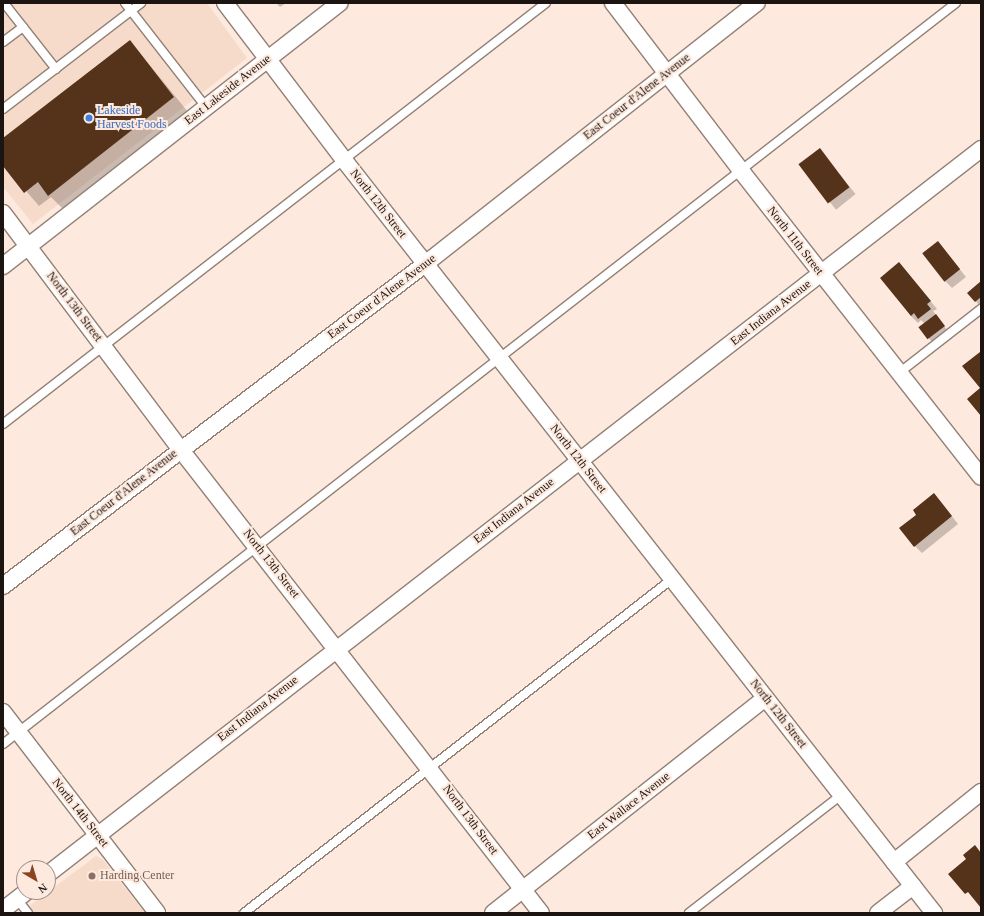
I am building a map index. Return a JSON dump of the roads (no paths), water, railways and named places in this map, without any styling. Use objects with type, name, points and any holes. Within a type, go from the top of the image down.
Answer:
[{"type":"street","name":"North 12th Street","points":[[225,3],[425,264],[934,913]]},
{"type":"street","name":"East Lakeside Avenue","points":[[3,266],[340,3]]},
{"type":"street","name":"North 11th Street","points":[[613,3],[821,274],[980,475]]},
{"type":"street","name":"East Coeur d'Alene Avenue","points":[[3,586],[425,264],[757,3]]},
{"type":"street","name":"East Indiana Avenue","points":[[56,868],[336,648],[580,461],[981,149]]},
{"type":"street","name":"North 13th Street","points":[[3,213],[181,450],[430,768],[541,913]]},
{"type":"street","name":"East Wallace Avenue","points":[[493,913],[766,698]]},
{"type":"street","name":"North 14th Street","points":[[3,712],[96,835],[158,913]]},
{"type":"street","points":[[894,862],[981,792]]},
{"type":"street","points":[[878,913],[913,886]]},
{"type":"street","points":[[3,910],[16,900]]},
{"type":"lane","points":[[4,3],[56,69]]},
{"type":"lane","points":[[125,3],[206,107]]},
{"type":"lane","points":[[3,110],[141,3]]},
{"type":"lane","points":[[3,424],[546,3]]},
{"type":"lane","points":[[3,744],[499,358],[742,172],[956,3]]},
{"type":"lane","points":[[4,39],[23,26]]},
{"type":"lane","points":[[899,372],[981,309]]},
{"type":"lane","points":[[244,913],[672,579]]},
{"type":"lane","points":[[689,913],[841,795]]},
{"type":"lane","points":[[23,900],[28,913]]},
{"type":"place","name":"Lakeside Harvest Foods","points":[[89,118]]},
{"type":"place","name":"Harding Center","points":[[92,876]]}]
